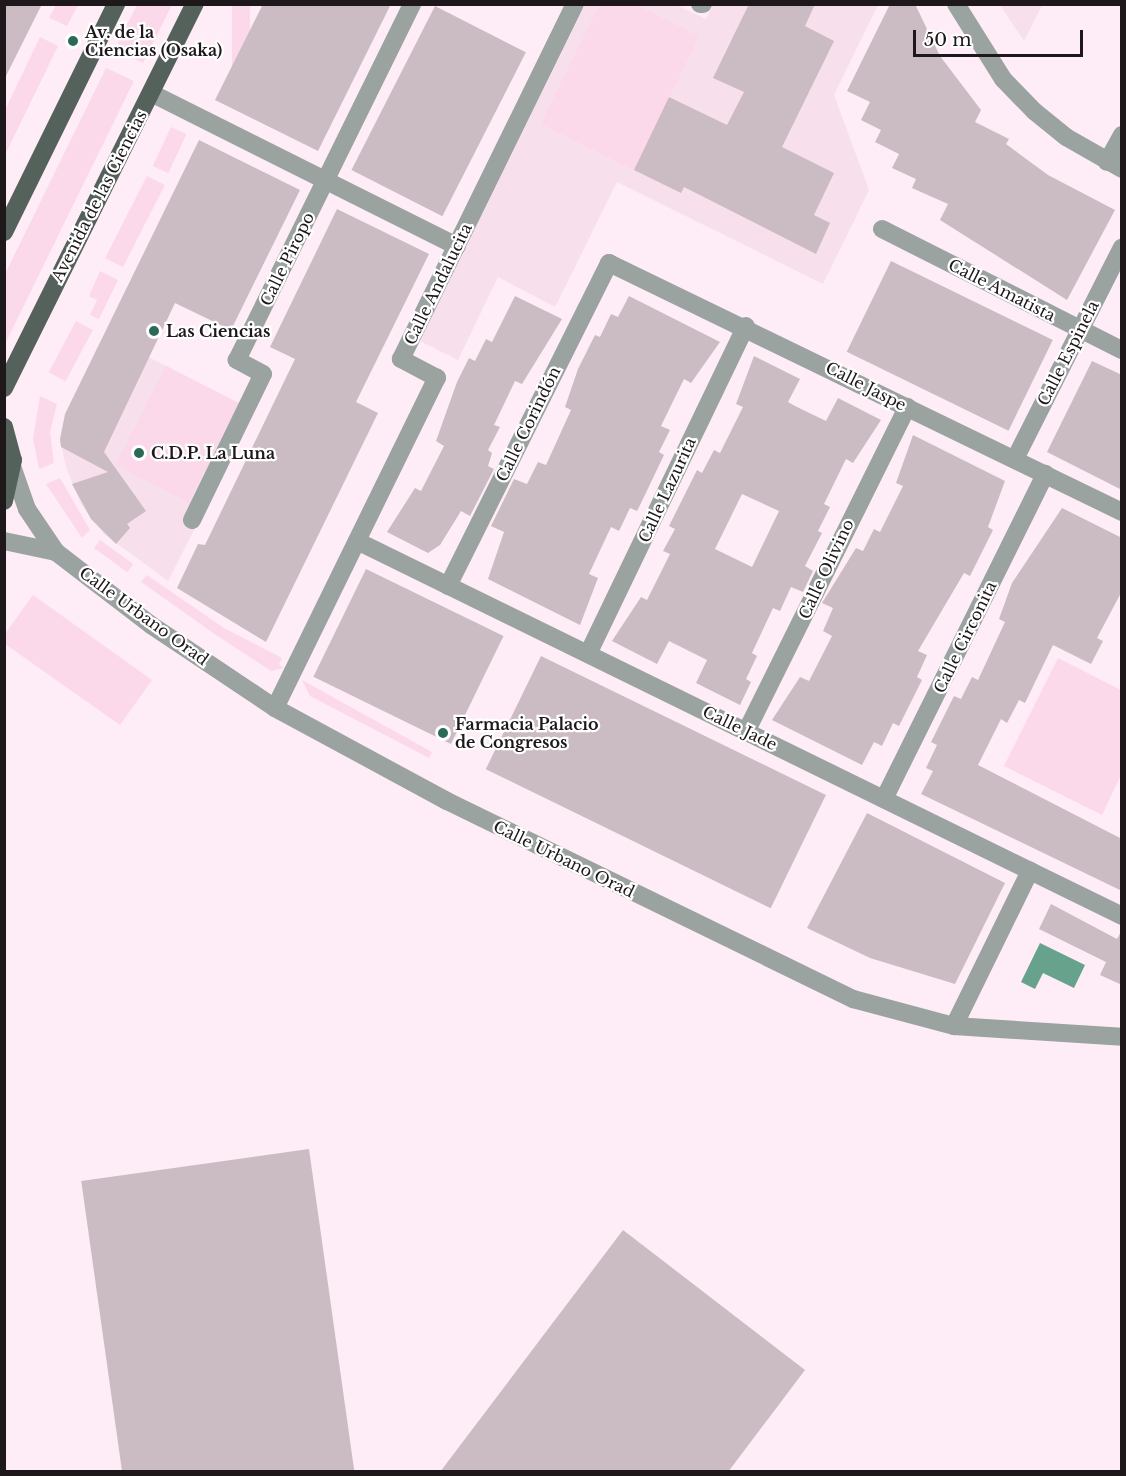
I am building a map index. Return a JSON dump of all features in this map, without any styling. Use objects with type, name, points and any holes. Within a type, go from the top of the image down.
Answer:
[{"type":"main road","points":[[4,232],[116,4]]},
{"type":"main road","name":"Avenida de las Ciencias","points":[[4,388],[195,4]]},
{"type":"main road","points":[[4,427],[13,468],[4,501]]},
{"type":"street","name":"Calle Piropo","points":[[192,520],[263,374],[237,360],[412,4]]},
{"type":"street","name":"Calle Andalucita","points":[[275,708],[437,378],[401,359],[575,4]]},
{"type":"street","points":[[956,4],[1003,79],[1066,137],[1114,166],[1122,135]]},
{"type":"street","points":[[151,93],[457,246]]},
{"type":"street","name":"Calle Amatista","points":[[882,229],[1122,350]]},
{"type":"street","name":"Calle Espinela","points":[[1015,459],[1122,246]]},
{"type":"street","name":"Calle Jaspe","points":[[609,263],[746,326],[1122,512]]},
{"type":"street","name":"Calle Corindón","points":[[448,586],[609,263]]},
{"type":"street","name":"Calle Lazurita","points":[[588,654],[746,326]]},
{"type":"street","name":"Calle Olivino","points":[[746,732],[907,406]]},
{"type":"street","points":[[13,468],[27,509],[57,552]]},
{"type":"street","name":"Calle Circonita","points":[[884,800],[1045,474]]},
{"type":"street","points":[[4,541],[57,552]]},
{"type":"street","name":"Calle Jade","points":[[357,541],[1122,916]]},
{"type":"street","name":"Calle Urbano Orad","points":[[57,552],[151,625],[275,708],[769,962],[853,999],[954,1026],[1122,1037]]},
{"type":"street","points":[[954,1026],[1030,871]]},
{"type":"shaded area","points":[[56,5],[78,5],[67,26],[49,18]]},
{"type":"shaded area","points":[[137,5],[172,5],[143,63],[115,49]]},
{"type":"shaded area","points":[[232,5],[250,5],[250,99],[232,99]]},
{"type":"shaded area","points":[[585,5],[676,5],[706,19],[713,5],[878,5],[834,95],[869,190],[823,284],[617,182],[555,307],[498,277],[458,360],[420,341]]},
{"type":"shaded area","points":[[599,5],[636,5],[699,36],[634,170],[541,124]]},
{"type":"shaded area","points":[[1000,5],[1042,5],[1024,41],[1013,25]]},
{"type":"shaded area","points":[[40,37],[58,46],[5,155],[5,110]]},
{"type":"shaded area","points":[[106,68],[134,81],[5,344],[5,274]]},
{"type":"shaded area","points":[[171,127],[186,134],[168,173],[153,166]]},
{"type":"shaded area","points":[[147,176],[165,185],[123,267],[105,258]]},
{"type":"shaded area","points":[[100,271],[118,280],[99,319],[90,315],[97,300],[89,296]]},
{"type":"shaded area","points":[[76,321],[93,330],[66,381],[49,372]]},
{"type":"shaded area","name":"C.D.P. La Luna","points":[[105,335],[239,403],[183,518],[196,526],[168,581],[104,534],[81,504],[66,467],[60,439]]},
{"type":"shaded area","points":[[166,366],[239,403],[189,502],[116,465]]},
{"type":"shaded area","points":[[40,396],[57,404],[50,432],[54,463],[39,469],[33,439]]},
{"type":"shaded area","points":[[60,478],[90,530],[82,538],[46,484]]},
{"type":"shaded area","points":[[100,540],[133,564],[127,572],[94,548]]},
{"type":"shaded area","points":[[147,575],[224,628],[282,658],[279,665],[284,668],[271,671],[216,635],[141,582]]},
{"type":"shaded area","points":[[33,595],[152,680],[120,725],[5,644],[5,634]]},
{"type":"shaded area","points":[[1058,658],[1121,690],[1121,775],[1102,815],[1004,766]]},
{"type":"shaded area","points":[[302,680],[432,752],[429,758],[310,696]]},
{"type":"shaded area","points":[[1040,943],[1085,965],[1074,988],[1043,973],[1035,989],[1021,982]]},
{"type":"building","points":[[4,4],[42,4],[4,80]]},
{"type":"building","points":[[263,4],[391,4],[318,151],[215,100]]},
{"type":"building","points":[[749,4],[815,4],[805,26],[834,41],[782,147],[834,173],[814,215],[830,223],[816,254],[684,187],[681,193],[634,170],[669,97],[727,125],[744,92],[713,78]]},
{"type":"building","points":[[890,4],[915,4],[940,56],[981,110],[975,122],[1009,139],[1006,144],[1048,175],[1115,210],[1067,300],[940,220],[948,204],[912,188],[916,179],[892,168],[899,154],[875,142],[881,130],[861,120],[870,102],[847,91]]},
{"type":"building","points":[[435,6],[526,52],[442,216],[351,170]]},
{"type":"building","points":[[199,140],[300,190],[231,330],[175,303],[104,452],[146,511],[127,524],[130,528],[116,544],[91,519],[72,484],[108,472],[61,447],[60,439],[65,414]]},
{"type":"building","points":[[337,209],[429,254],[356,402],[378,413],[266,642],[177,588],[198,544],[205,545],[295,359],[270,347]]},
{"type":"building","points":[[891,261],[1053,340],[1009,431],[847,352]]},
{"type":"building","points":[[515,296],[562,319],[522,384],[515,381],[494,425],[500,427],[488,450],[492,453],[488,466],[494,469],[470,516],[461,511],[440,545],[428,553],[387,532],[415,488],[421,491],[444,446],[436,441],[457,382],[469,358],[475,361],[486,339],[492,342]]},
{"type":"building","points":[[629,296],[720,342],[691,383],[684,379],[661,426],[670,430],[659,452],[664,455],[642,501],[637,511],[630,508],[619,531],[611,527],[589,574],[598,578],[580,625],[488,579],[504,532],[491,526],[514,479],[527,484],[538,462],[546,465],[571,410],[565,407],[578,369],[595,335],[600,337],[611,314],[618,317]]},
{"type":"building","points":[[754,356],[800,379],[788,402],[795,406],[826,421],[838,398],[881,420],[853,463],[846,459],[824,504],[830,507],[818,531],[822,533],[805,566],[813,571],[803,592],[791,587],[780,611],[773,608],[752,653],[757,656],[746,679],[751,682],[740,705],[696,683],[707,660],[669,641],[657,664],[612,641],[641,597],[647,600],[670,554],[663,551],[675,529],[669,526],[697,470],[702,473],[714,450],[720,453],[743,407],[736,404]],"holes":[[[742,494],[779,511],[752,567],[715,549]]]},
{"type":"building","points":[[1092,361],[1122,375],[1122,490],[1047,452]]},
{"type":"building","points":[[913,435],[1005,481],[988,527],[993,530],[970,576],[964,573],[918,651],[927,655],[917,677],[922,680],[899,726],[893,723],[882,746],[874,742],[862,765],[772,720],[800,677],[809,681],[832,636],[823,631],[833,608],[822,603],[856,548],[863,551],[874,529],[880,532],[903,486],[896,483]]},
{"type":"building","points":[[1062,508],[1122,538],[1122,591],[1097,638],[1103,641],[1091,664],[1053,645],[1025,703],[1019,700],[1007,723],[1001,719],[978,765],[1122,839],[1122,891],[921,794],[933,771],[926,768],[937,745],[931,742],[954,696],[961,699],[972,677],[978,680],[1005,622],[999,619],[1012,583]]},
{"type":"building","points":[[366,569],[504,636],[451,744],[313,677]]},
{"type":"building","points":[[541,656],[826,795],[771,908],[486,769]]},
{"type":"building","points":[[867,813],[1005,883],[955,984],[870,958],[807,928]]},
{"type":"building","points":[[1051,904],[1117,939],[1122,930],[1122,985],[1100,975],[1106,962],[1039,929]]},
{"type":"building","points":[[309,1149],[354,1472],[122,1472],[81,1181]]},
{"type":"building","points":[[623,1230],[805,1370],[728,1472],[440,1472]]},
{"type":"place","name":"Av. de la Ciencias (Osaka)","points":[[73,41]]},
{"type":"place","name":"Las Ciencias","points":[[154,331]]},
{"type":"place","name":"C.D.P. La Luna","points":[[139,453]]},
{"type":"place","name":"Farmacia Palacio de Congresos","points":[[443,733]]}]
